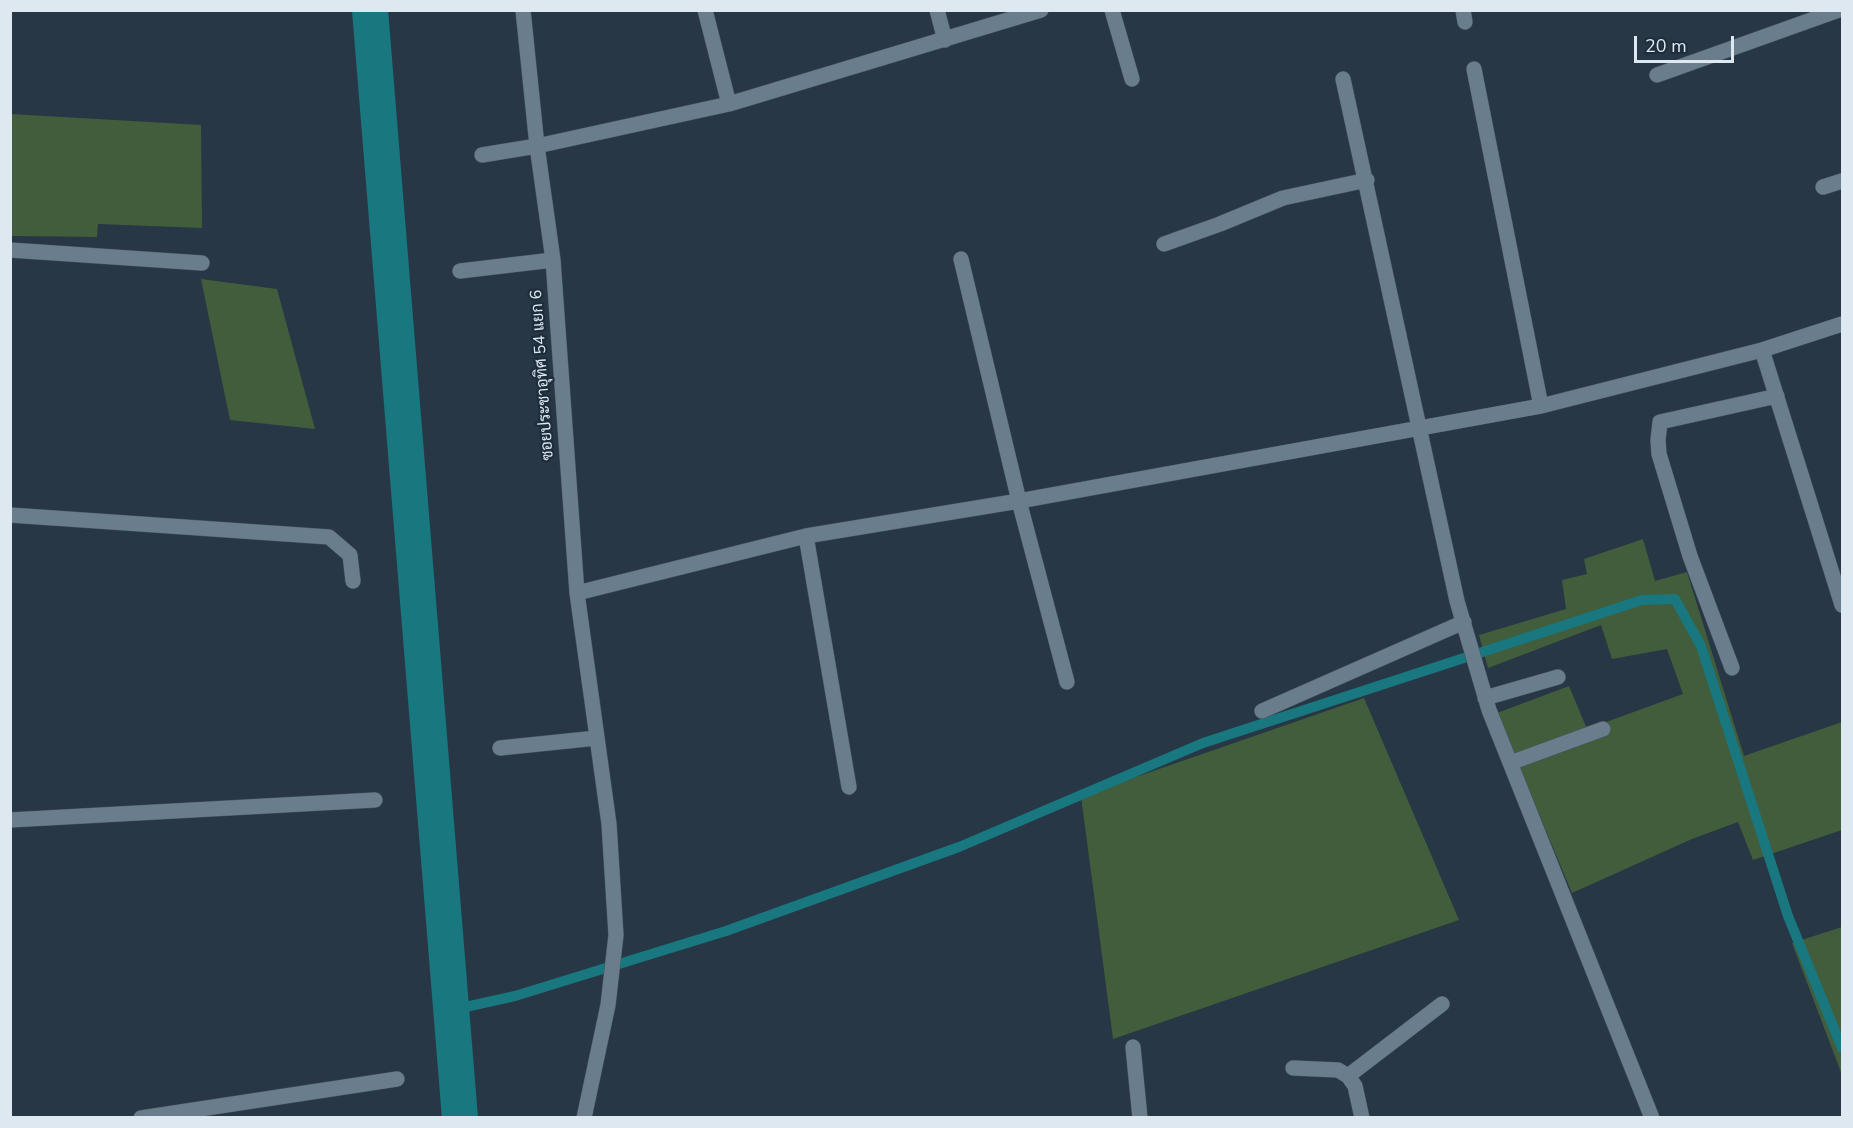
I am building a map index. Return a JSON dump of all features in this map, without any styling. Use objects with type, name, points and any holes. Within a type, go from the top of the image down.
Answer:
[{"type":"street","name":"ซอยประชาอุทิศ 54 แยก 6","points":[[523,10],[537,146],[553,261],[577,593],[609,824],[616,935],[608,1005],[584,1118]]},
{"type":"street","points":[[705,10],[729,104]]},
{"type":"street","points":[[937,10],[945,40]]},
{"type":"street","points":[[482,155],[537,146],[729,104],[1041,10]]},
{"type":"street","points":[[1112,10],[1132,79]]},
{"type":"street","points":[[1657,75],[1839,10]]},
{"type":"street","points":[[1474,69],[1541,406]]},
{"type":"street","points":[[1343,79],[1367,180],[1418,428],[1465,629],[1485,698],[1652,1118]]},
{"type":"street","points":[[1164,244],[1283,198],[1367,180]]},
{"type":"street","points":[[1823,187],[1842,181]]},
{"type":"street","points":[[10,250],[202,262]]},
{"type":"street","points":[[961,259],[1019,501],[1067,682]]},
{"type":"street","points":[[460,271],[553,261]]},
{"type":"street","points":[[577,593],[806,536],[1019,501],[1541,406],[1762,350],[1842,324]]},
{"type":"street","points":[[1762,350],[1842,605]]},
{"type":"street","points":[[1732,668],[1690,556],[1659,454],[1660,422],[1777,396]]},
{"type":"street","points":[[10,515],[328,537],[350,555],[353,581]]},
{"type":"street","points":[[806,536],[849,787]]},
{"type":"street","points":[[1262,711],[1465,629]]},
{"type":"street","points":[[1485,698],[1558,677]]},
{"type":"street","points":[[1510,764],[1603,729]]},
{"type":"street","points":[[500,748],[597,738]]},
{"type":"street","points":[[10,820],[375,800]]},
{"type":"street","points":[[1348,1076],[1442,1004]]},
{"type":"street","points":[[1133,1047],[1140,1118]]},
{"type":"street","points":[[1293,1068],[1338,1070],[1348,1076],[1355,1086],[1362,1118]]},
{"type":"street","points":[[141,1118],[397,1079]]},
{"type":"green space","points":[[11,114],[201,125],[202,228],[98,224],[97,237],[11,236]]},
{"type":"green space","points":[[201,279],[277,289],[315,429],[230,420]]},
{"type":"green space","points":[[1643,539],[1655,581],[1687,572],[1744,756],[1842,722],[1842,830],[1753,860],[1738,822],[1692,839],[1572,893],[1497,713],[1569,686],[1587,729],[1683,694],[1667,649],[1612,659],[1601,625],[1488,668],[1479,635],[1566,609],[1562,580],[1587,574],[1584,559]]},
{"type":"green space","points":[[1364,698],[1459,920],[1113,1039],[1081,796]]},
{"type":"green space","points":[[1842,927],[1842,1075],[1792,943]]},
{"type":"waterway","points":[[370,10],[460,1118]]},
{"type":"waterway","points":[[452,1010],[515,996],[726,931],[959,847],[1203,743],[1642,600],[1675,599],[1701,646],[1788,916],[1842,1048]]}]
